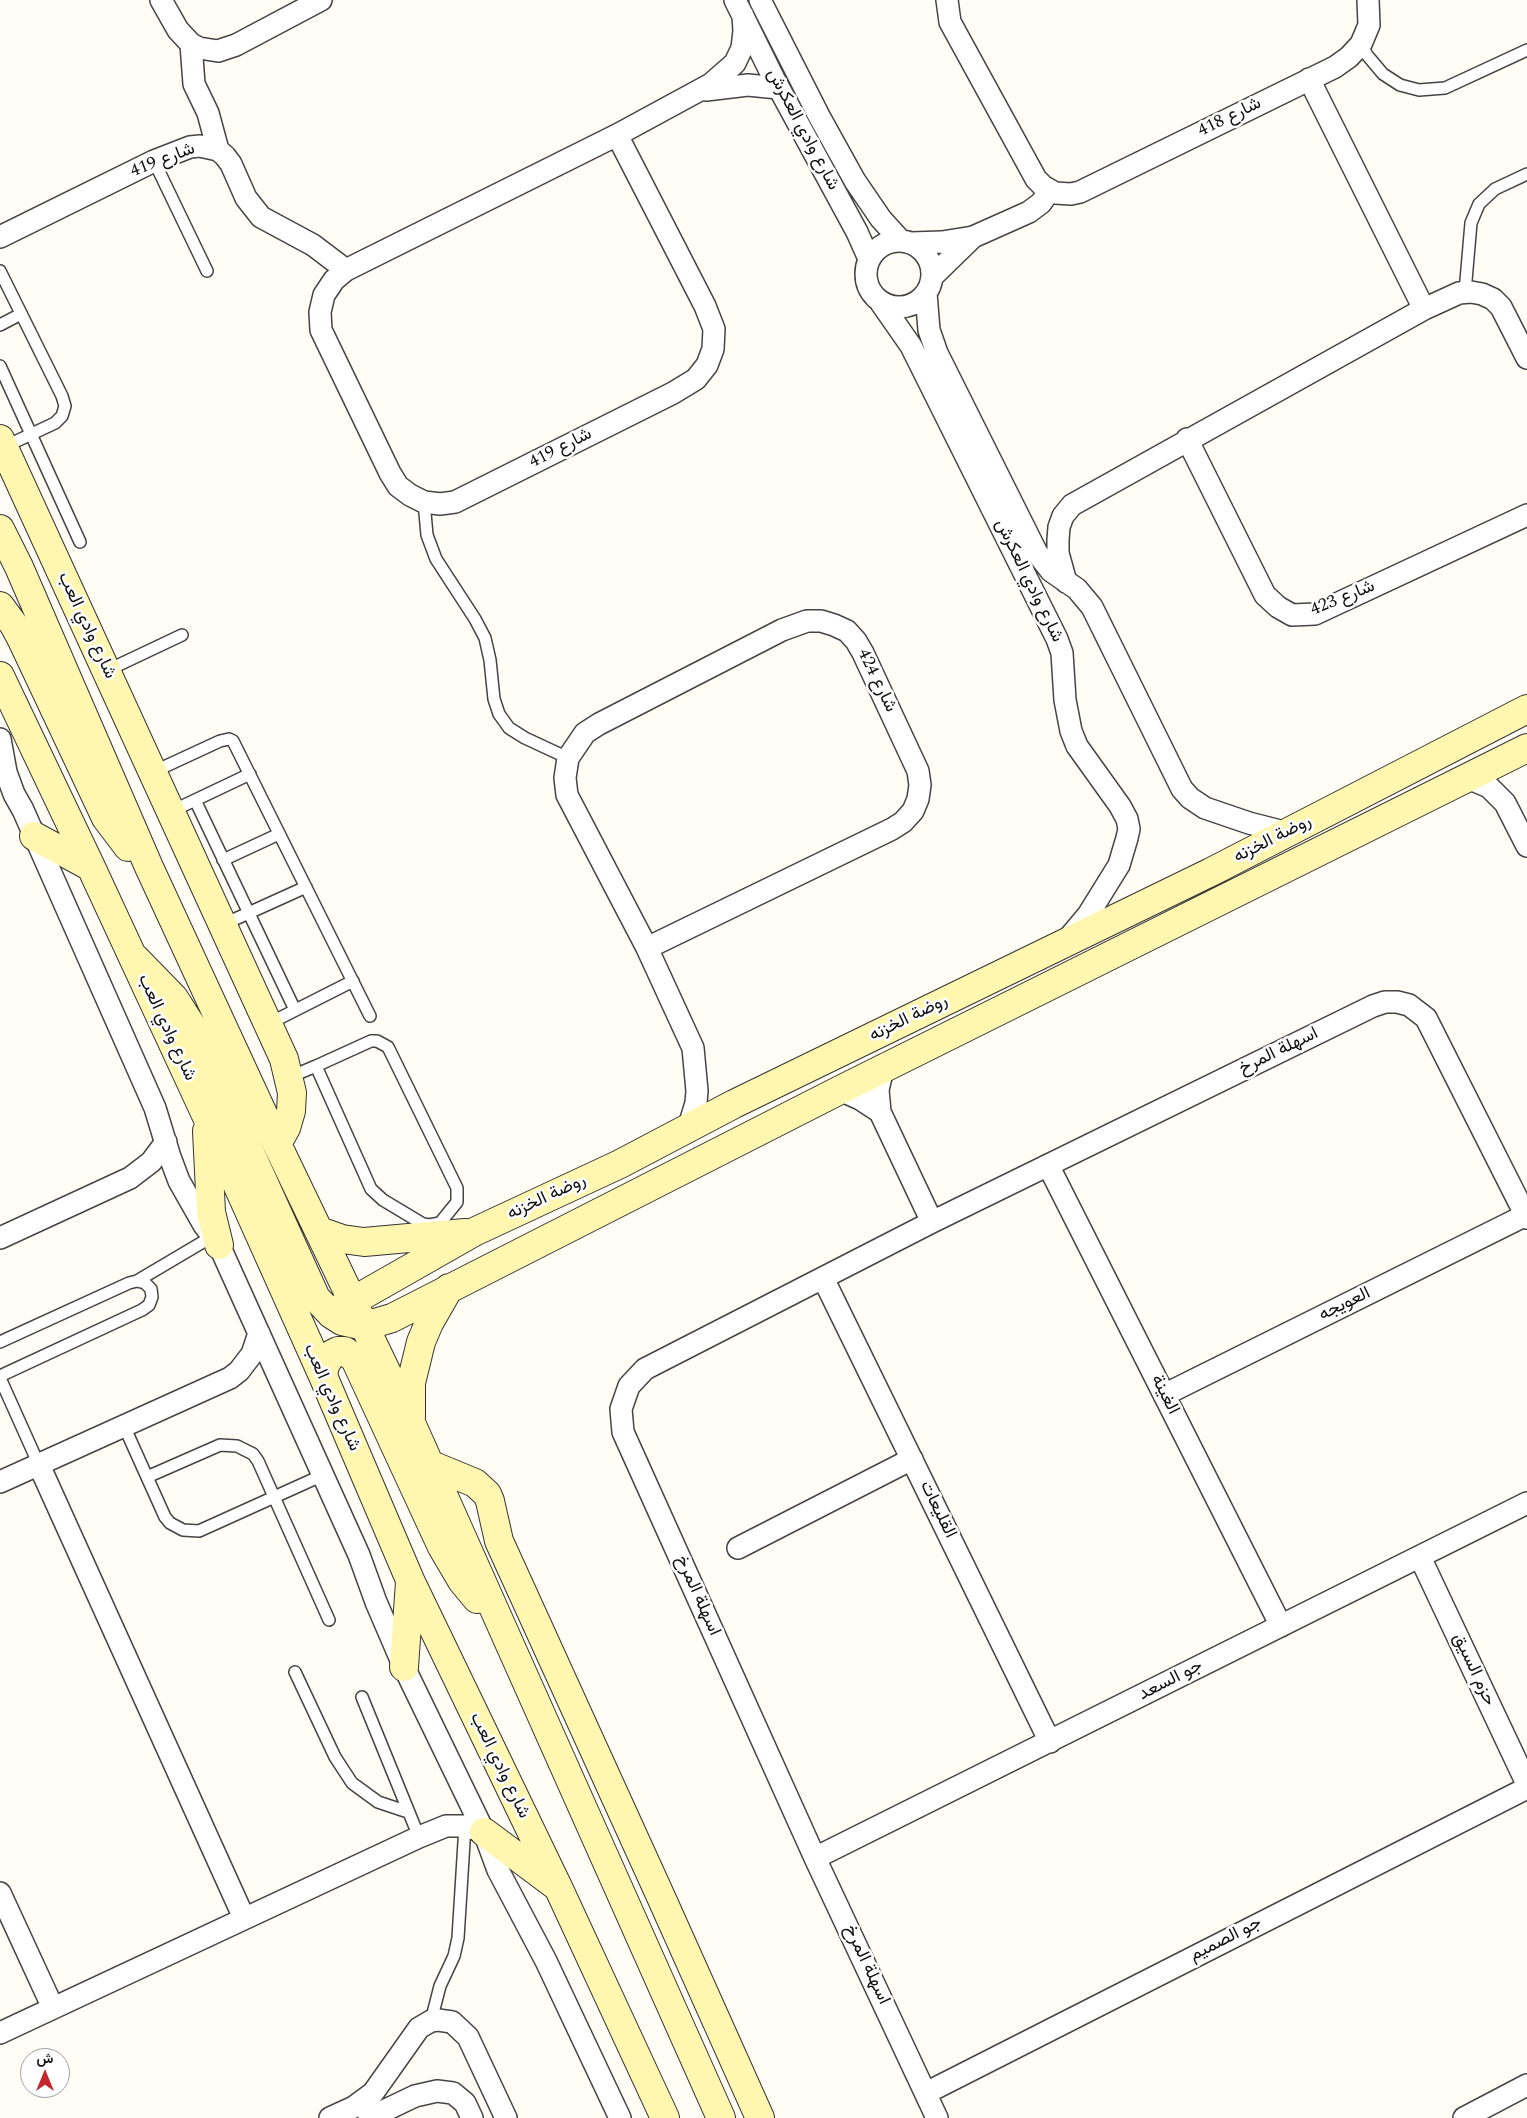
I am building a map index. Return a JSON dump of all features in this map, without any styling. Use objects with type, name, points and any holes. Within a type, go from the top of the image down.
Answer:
[{"type":"street","points":[[161,0],[178,30],[191,44],[208,50],[227,49],[321,0]]},
{"type":"street","name":"شارع وادي العكرش","points":[[760,0],[855,181],[881,218],[906,242]]},
{"type":"street","points":[[947,0],[950,22],[1036,179],[1042,186],[1050,190],[1041,203],[1030,212],[973,237],[942,242],[891,242],[882,245],[874,251],[869,259],[866,269],[868,288],[882,303],[901,308],[910,305],[973,237]]},
{"type":"street","name":"شارع 418","points":[[1050,190],[1063,194],[1080,192],[1350,57],[1361,44],[1369,25],[1368,0]]},
{"type":"street","name":"شارع وادي العكرش","points":[[739,8],[778,88],[857,232],[869,259]]},
{"type":"street","name":"شارع 419","points":[[616,135],[705,306],[714,329],[713,349],[706,366],[696,379],[455,502],[440,504],[424,502],[404,491],[390,473],[322,330],[320,312],[324,295],[334,280],[346,270],[616,135],[711,84],[735,63],[743,40],[739,8]]},
{"type":"street","points":[[191,44],[194,84],[208,113],[218,150]]},
{"type":"street","points":[[1309,79],[1424,309]]},
{"type":"street","name":"شارع 419","points":[[696,92],[733,85],[778,88]]},
{"type":"street","name":"شارع 419","points":[[0,237],[154,161],[190,147],[200,146],[218,150],[231,164],[246,198],[261,217],[313,245],[346,270]]},
{"type":"street","points":[[906,242],[920,249],[927,257],[931,267],[929,330],[937,353],[1038,553],[1051,571],[1085,596],[1092,607],[1175,779],[1190,798],[1219,814],[1288,833]]},
{"type":"street","points":[[1066,582],[1058,553],[1059,527],[1063,516],[1072,505],[1424,309],[1459,293],[1482,294],[1493,299],[1501,307],[1527,358]]},
{"type":"street","name":"شارع وادي العكرش","points":[[882,303],[911,346],[1050,624],[1062,653],[1067,716],[1077,746],[1120,806],[1127,819],[1129,828],[1128,838],[1119,865],[1088,915],[1065,943]]},
{"type":"street","name":"شارع 423","points":[[1187,440],[1265,594],[1278,607],[1292,615],[1315,614],[1527,515]]},
{"type":"street","name":"شارع وادي العب","points":[[2,443],[284,1059],[290,1077],[291,1111],[286,1128],[277,1144]]},
{"type":"street","name":"شارع وادي العب","points":[[0,529],[19,567],[149,867],[319,1231],[341,1308]]},
{"type":"street","points":[[0,606],[22,640],[106,818],[133,853],[149,867]]},
{"type":"street","name":"شارع 424","points":[[647,948],[892,829],[903,822],[912,811],[918,798],[920,785],[918,771],[856,641],[846,631],[834,624],[821,621],[794,624],[599,724],[585,733],[568,758],[565,778],[567,795],[647,948],[690,1039],[695,1058],[697,1079],[696,1103],[689,1126]]},
{"type":"street","name":"شارع وادي العب","points":[[0,676],[92,867],[206,1115],[323,1376],[410,1580],[558,1887],[665,2118]]},
{"type":"street","name":"روضة الخزنه","points":[[310,1349],[341,1308],[474,1232],[620,1164],[689,1126],[1288,833],[1527,709]]},
{"type":"street","points":[[0,739],[3,775],[23,810],[155,1108],[179,1181],[216,1241],[359,1555],[376,1602],[404,1667],[465,1791],[465,1828]]},
{"type":"street","points":[[1506,803],[1504,780],[1518,753]]},
{"type":"street","name":"روضة الخزنه","points":[[365,1326],[392,1318],[883,1068],[1518,753]]},
{"type":"street","points":[[1468,778],[1489,787],[1506,803],[1527,846]]},
{"type":"street","points":[[0,806],[23,810]]},
{"type":"street","points":[[34,836],[92,867]]},
{"type":"street","points":[[134,957],[174,998],[195,1031],[316,1298],[341,1308],[342,1321],[365,1326],[412,1424],[721,2118]]},
{"type":"street","name":"اسهلة المرخ","points":[[937,2118],[816,1858],[623,1432],[621,1408],[626,1391],[636,1377],[645,1369],[932,1222],[1373,1006],[1385,1002],[1397,1002],[1409,1006],[1426,1018],[1526,1216]]},
{"type":"street","points":[[883,1068],[878,1090],[880,1112],[932,1222]]},
{"type":"street","points":[[697,1079],[702,1087],[716,1099],[734,1104]]},
{"type":"street","points":[[840,1090],[860,1099],[880,1112]]},
{"type":"street","points":[[206,1115],[211,1212],[216,1241]]},
{"type":"street","points":[[0,1238],[130,1178],[151,1162],[166,1142]]},
{"type":"street","points":[[620,1164],[635,1194]]},
{"type":"street","name":"الغينة","points":[[1048,1165],[1281,1626]]},
{"type":"street","points":[[130,1178],[155,1178],[179,1181]]},
{"type":"street","name":"العويجه","points":[[1164,1395],[1526,1216]]},
{"type":"street","points":[[319,1231],[342,1239],[364,1242],[474,1232]]},
{"type":"street","name":"القليعات","points":[[823,1278],[1050,1742]]},
{"type":"street","points":[[412,1424],[411,1383],[419,1349],[429,1322],[450,1287]]},
{"type":"street","points":[[230,1378],[246,1364],[252,1354],[259,1333]]},
{"type":"street","points":[[323,1376],[325,1364],[332,1354],[338,1351],[345,1351],[355,1359],[442,1547],[462,1581],[501,1627]]},
{"type":"street","points":[[0,1482],[230,1378],[255,1374],[280,1380]]},
{"type":"street","points":[[738,1548],[912,1459]]},
{"type":"street","points":[[429,1464],[475,1483],[487,1494],[499,1542],[760,2118]]},
{"type":"street","points":[[39,1465],[244,1918]]},
{"type":"street","name":"جو السعد","points":[[816,1858],[1527,1503]]},
{"type":"street","name":"حزم السيق","points":[[1420,1557],[1527,1784]]},
{"type":"street","points":[[404,1667],[410,1580]]},
{"type":"street","name":"جو الصميم","points":[[926,2092],[1527,1788]]},
{"type":"street","points":[[465,1791],[457,1810],[465,1828],[498,1870],[546,1961],[620,2118]]},
{"type":"street","points":[[0,2033],[418,1837],[465,1828],[558,1887]]},
{"type":"street","points":[[609,1869],[661,1897]]},
{"type":"street","points":[[0,1893],[53,2008]]},
{"type":"street","points":[[330,2118],[354,2107],[373,2094],[419,2028],[431,2021],[445,2020],[452,2022],[468,2037],[506,2118]]},
{"type":"street","points":[[1464,2118],[1527,2085]]},
{"type":"street","points":[[369,2118],[415,2096],[437,2091],[454,2093],[465,2103],[472,2118]]},
{"type":"lane","points":[[1361,44],[1367,55],[1383,74],[1400,85],[1419,90],[1445,88],[1527,50]]},
{"type":"lane","points":[[154,161],[207,271]]},
{"type":"lane","points":[[1466,292],[1470,223],[1479,204],[1495,189],[1527,174]]},
{"type":"lane","points":[[0,271],[62,396],[65,406],[59,420],[31,436],[2,443]]},
{"type":"lane","points":[[0,325],[21,314]]},
{"type":"lane","points":[[0,366],[80,542]]},
{"type":"lane","points":[[424,502],[427,535],[436,559],[475,619],[484,638],[490,660],[494,698],[499,714],[509,728],[525,738],[568,758]]},
{"type":"lane","points":[[106,672],[182,635]]},
{"type":"lane","points":[[153,772],[220,740],[228,739],[235,745],[370,1016]]},
{"type":"lane","points":[[170,812],[250,774]]},
{"type":"lane","points":[[195,800],[294,1010]]},
{"type":"lane","points":[[224,860],[279,834]]},
{"type":"lane","points":[[222,925],[306,887]]},
{"type":"lane","points":[[268,1024],[353,981]]},
{"type":"lane","points":[[290,1077],[371,1041],[377,1041],[388,1048],[459,1192],[457,1202],[444,1220],[434,1225],[423,1224],[383,1200],[371,1189],[316,1066]]},
{"type":"lane","points":[[0,1342],[137,1281],[216,1241]]},
{"type":"lane","points":[[39,1465],[0,1377],[142,1310],[149,1305],[152,1297],[151,1289],[145,1283],[137,1281]]},
{"type":"lane","points":[[124,1426],[166,1517],[170,1523],[183,1530],[191,1531],[206,1528],[323,1475]]},
{"type":"lane","points":[[147,1477],[212,1449],[229,1444],[246,1449],[253,1454],[275,1497],[329,1620]]},
{"type":"lane","points":[[294,1672],[335,1756],[352,1783],[378,1802],[408,1812]]},
{"type":"lane","points":[[362,1697],[418,1837]]},
{"type":"lane","points":[[431,2021],[440,1986],[454,1956],[458,1938],[465,1828]]}]
